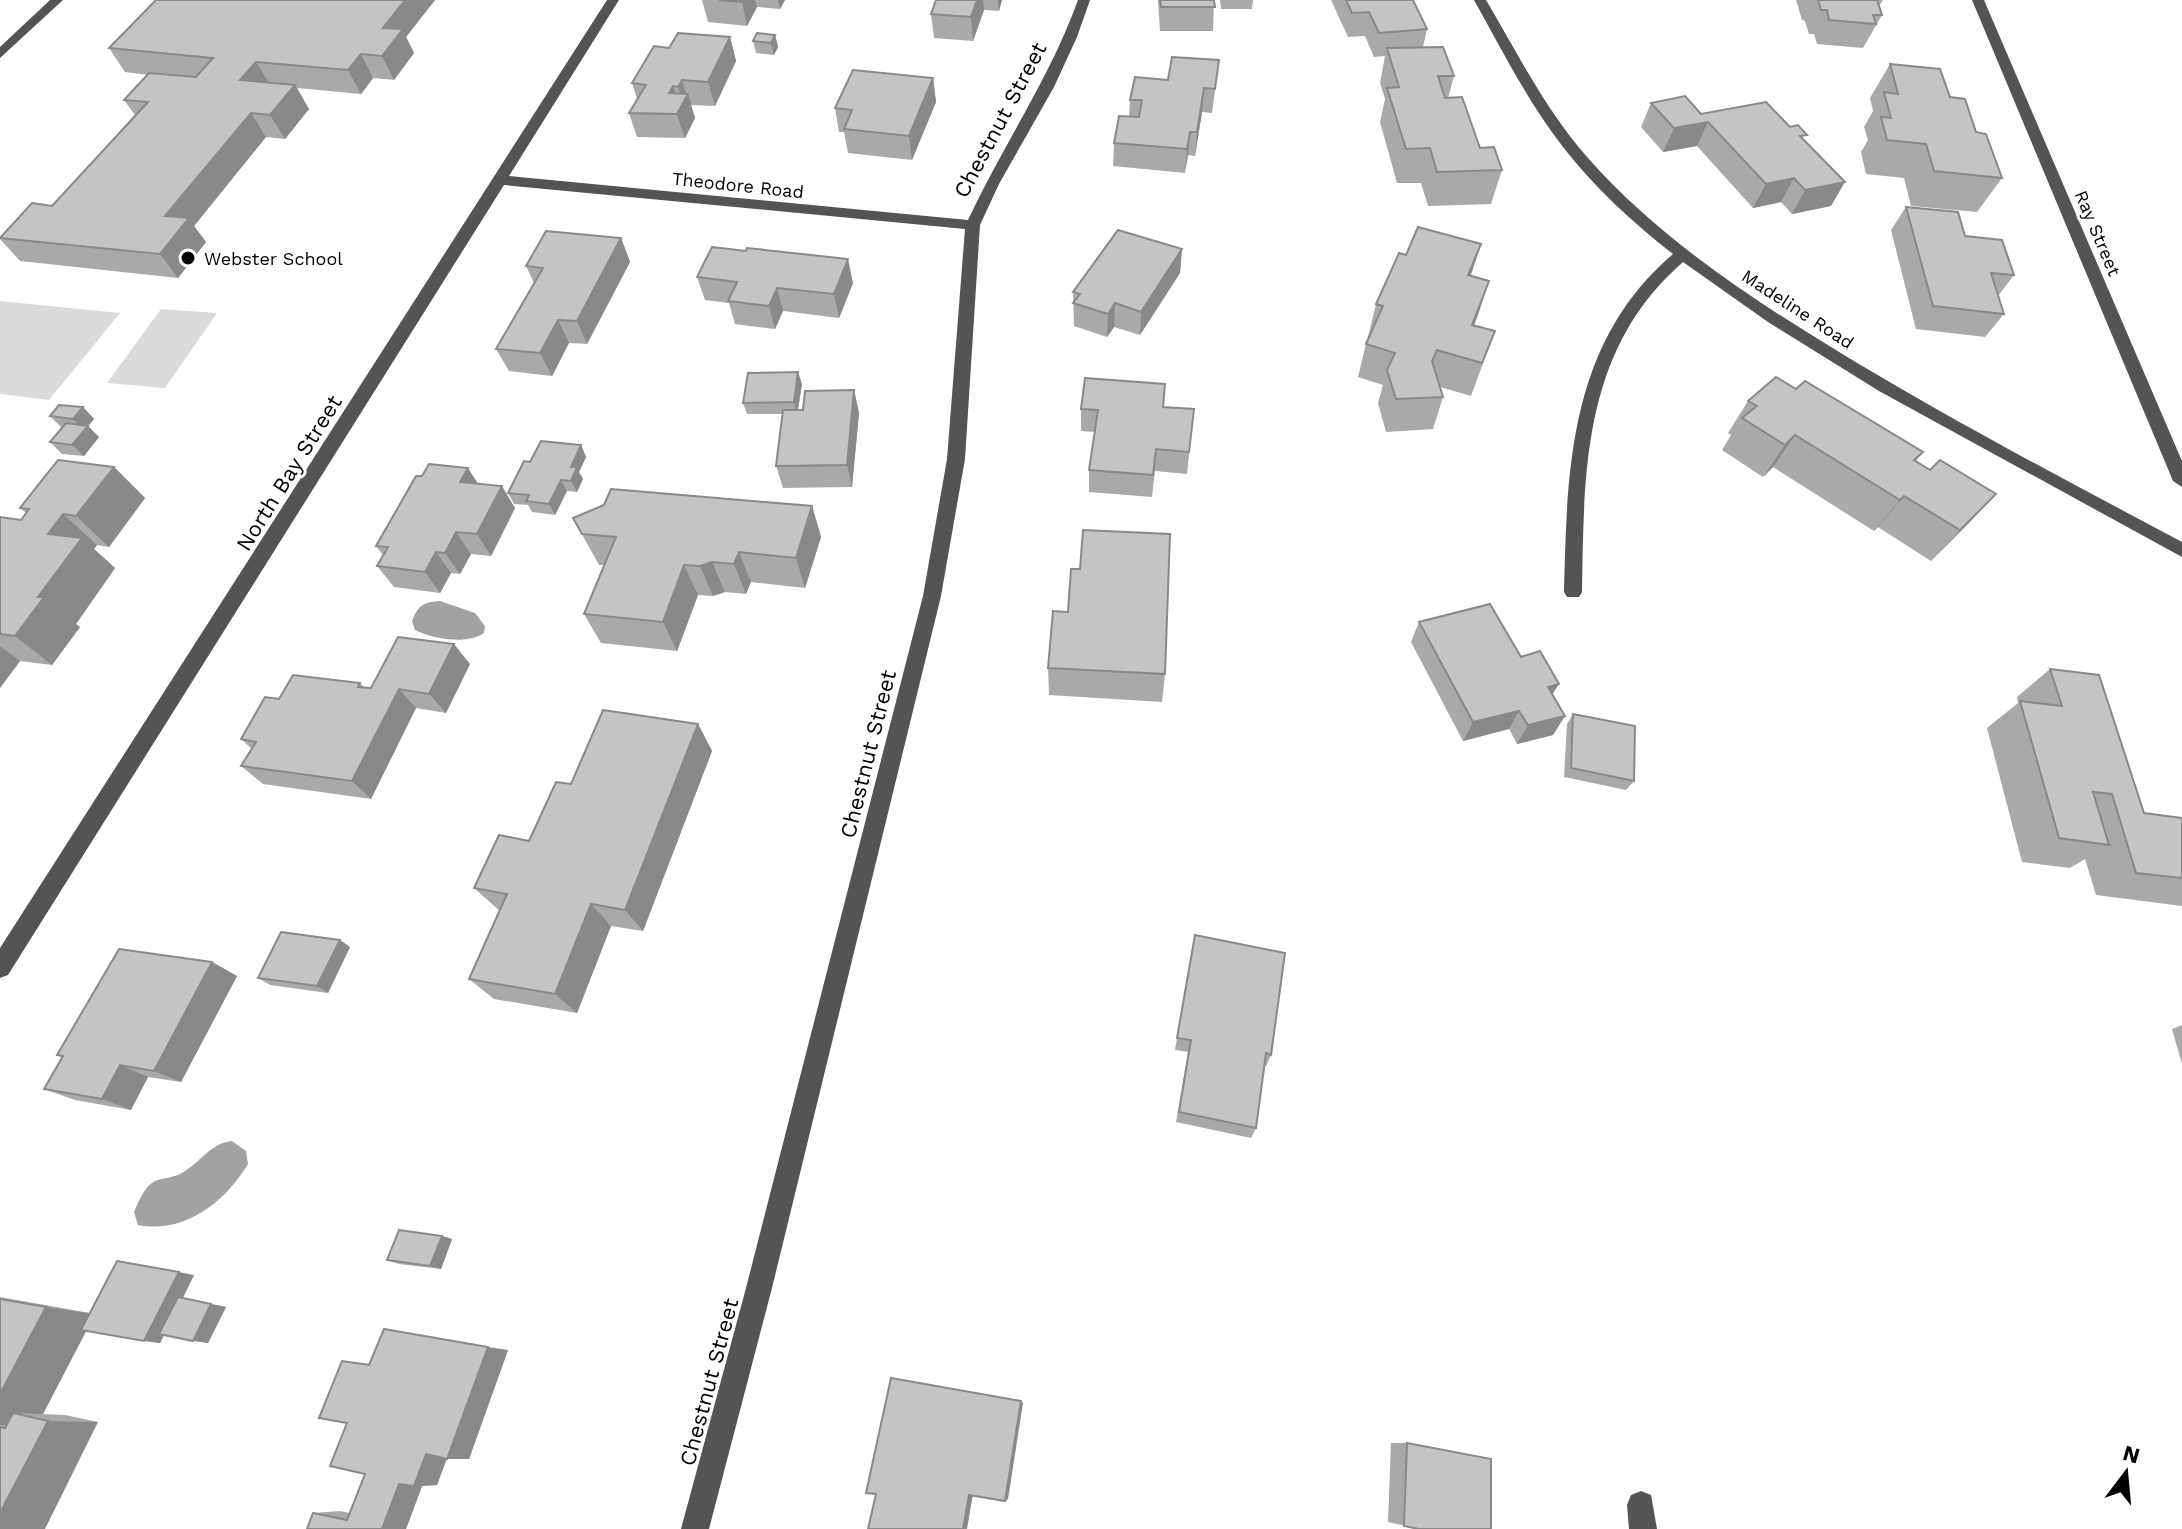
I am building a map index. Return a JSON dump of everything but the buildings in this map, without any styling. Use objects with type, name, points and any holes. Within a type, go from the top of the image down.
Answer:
[{"type":"street","points":[[0,54],[57,0]]},
{"type":"street","name":"North Bay Street","points":[[0,968],[613,0]]},
{"type":"street","name":"Chestnut Street","points":[[695,1529],[759,1288],[932,596],[956,459],[973,225],[992,184],[1047,87],[1071,37],[1084,0]]},
{"type":"street","name":"Madeline Road","points":[[1480,0],[1551,117],[1583,162],[1683,254],[1753,307],[1899,395],[2182,550]]},
{"type":"street","name":"Ray Street","points":[[1978,0],[2182,481]]},
{"type":"street","name":"Theodore Road","points":[[501,180],[973,225]]},
{"type":"street","points":[[1573,592],[1576,485],[1589,405],[1613,338],[1630,308],[1653,281],[1683,254]]},
{"type":"shaded area","points":[[0,301],[120,313],[49,400],[0,394]]},
{"type":"shaded area","points":[[161,309],[217,313],[165,388],[107,383]]},
{"type":"shaded area","points":[[440,601],[475,613],[485,626],[484,633],[469,639],[450,639],[415,630],[412,621],[419,608]]},
{"type":"shaded area","points":[[232,1141],[246,1151],[248,1164],[228,1191],[187,1220],[155,1227],[138,1225],[134,1212],[151,1184],[180,1174],[210,1150]]},
{"type":"place","name":"Webster School","points":[[188,258]]}]
